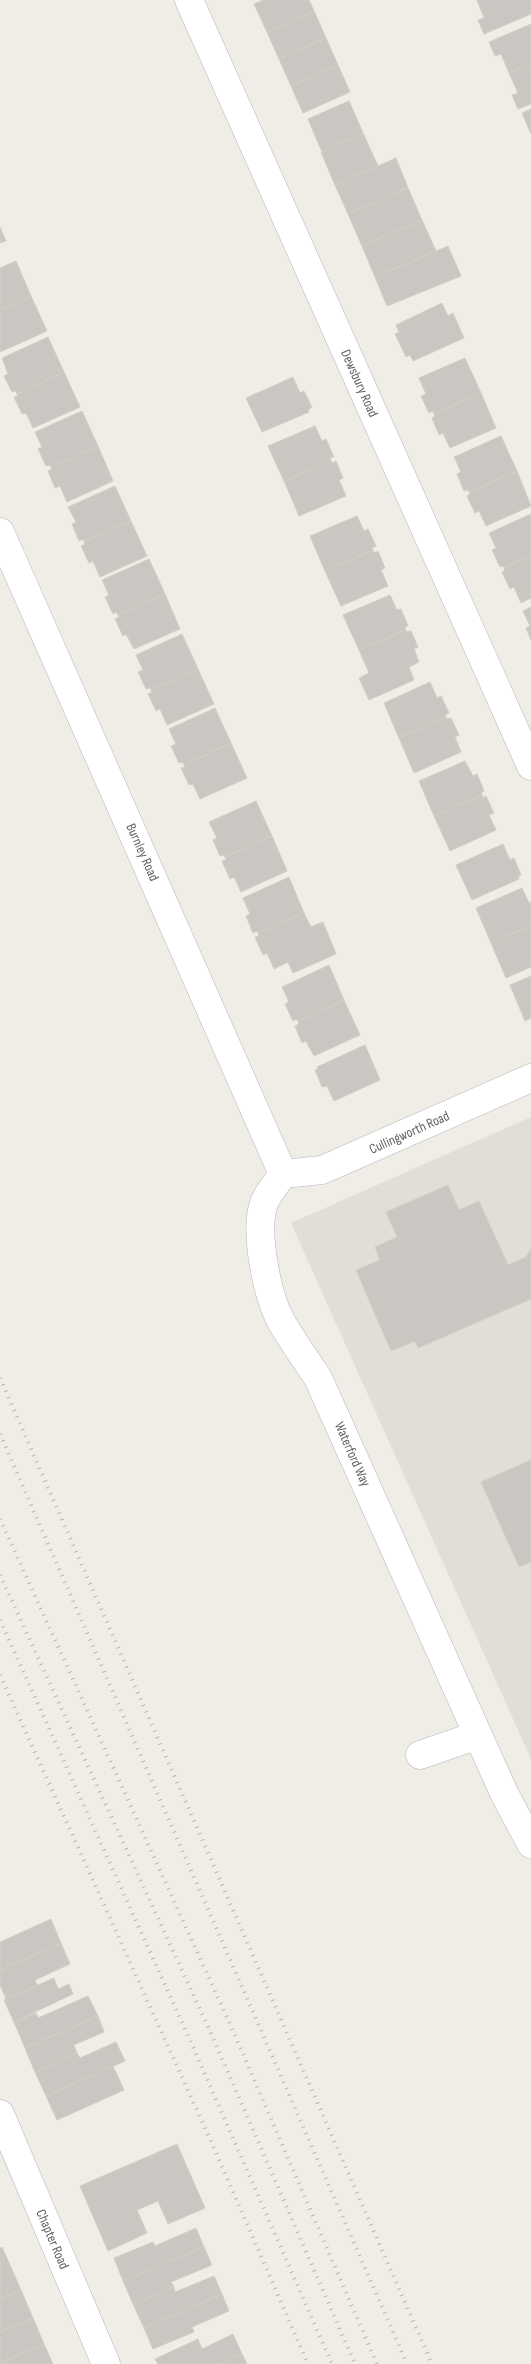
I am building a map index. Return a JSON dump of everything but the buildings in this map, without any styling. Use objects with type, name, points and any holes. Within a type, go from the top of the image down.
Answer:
[{"type":"street","name":"Dewsbury Road","points":[[189,0],[531,766]]},
{"type":"street","name":"Burnley Road","points":[[0,532],[283,1174]]},
{"type":"street","name":"Cullingworth Road","points":[[283,1174],[322,1170],[531,1078]]},
{"type":"street","name":"Waterford Way","points":[[283,1174],[264,1203],[262,1218],[262,1243],[269,1288],[281,1322],[318,1378],[504,1793],[531,1844]]},
{"type":"street","points":[[420,1755],[478,1735]]},
{"type":"street","name":"Chapter Road","points":[[0,2114],[10,2165],[106,2364]]},
{"type":"shaded area","points":[[531,1117],[531,1759],[291,1223]]},
{"type":"railway","points":[[0,1378],[432,2364]]},
{"type":"railway","points":[[0,1434],[407,2364]]},
{"type":"railway","points":[[0,1519],[230,2024],[377,2364]]},
{"type":"railway","points":[[0,1575],[210,2031],[355,2364]]},
{"type":"railway","points":[[0,1620],[189,2038],[332,2364]]},
{"type":"railway","points":[[0,1675],[210,2139],[308,2364]]}]
